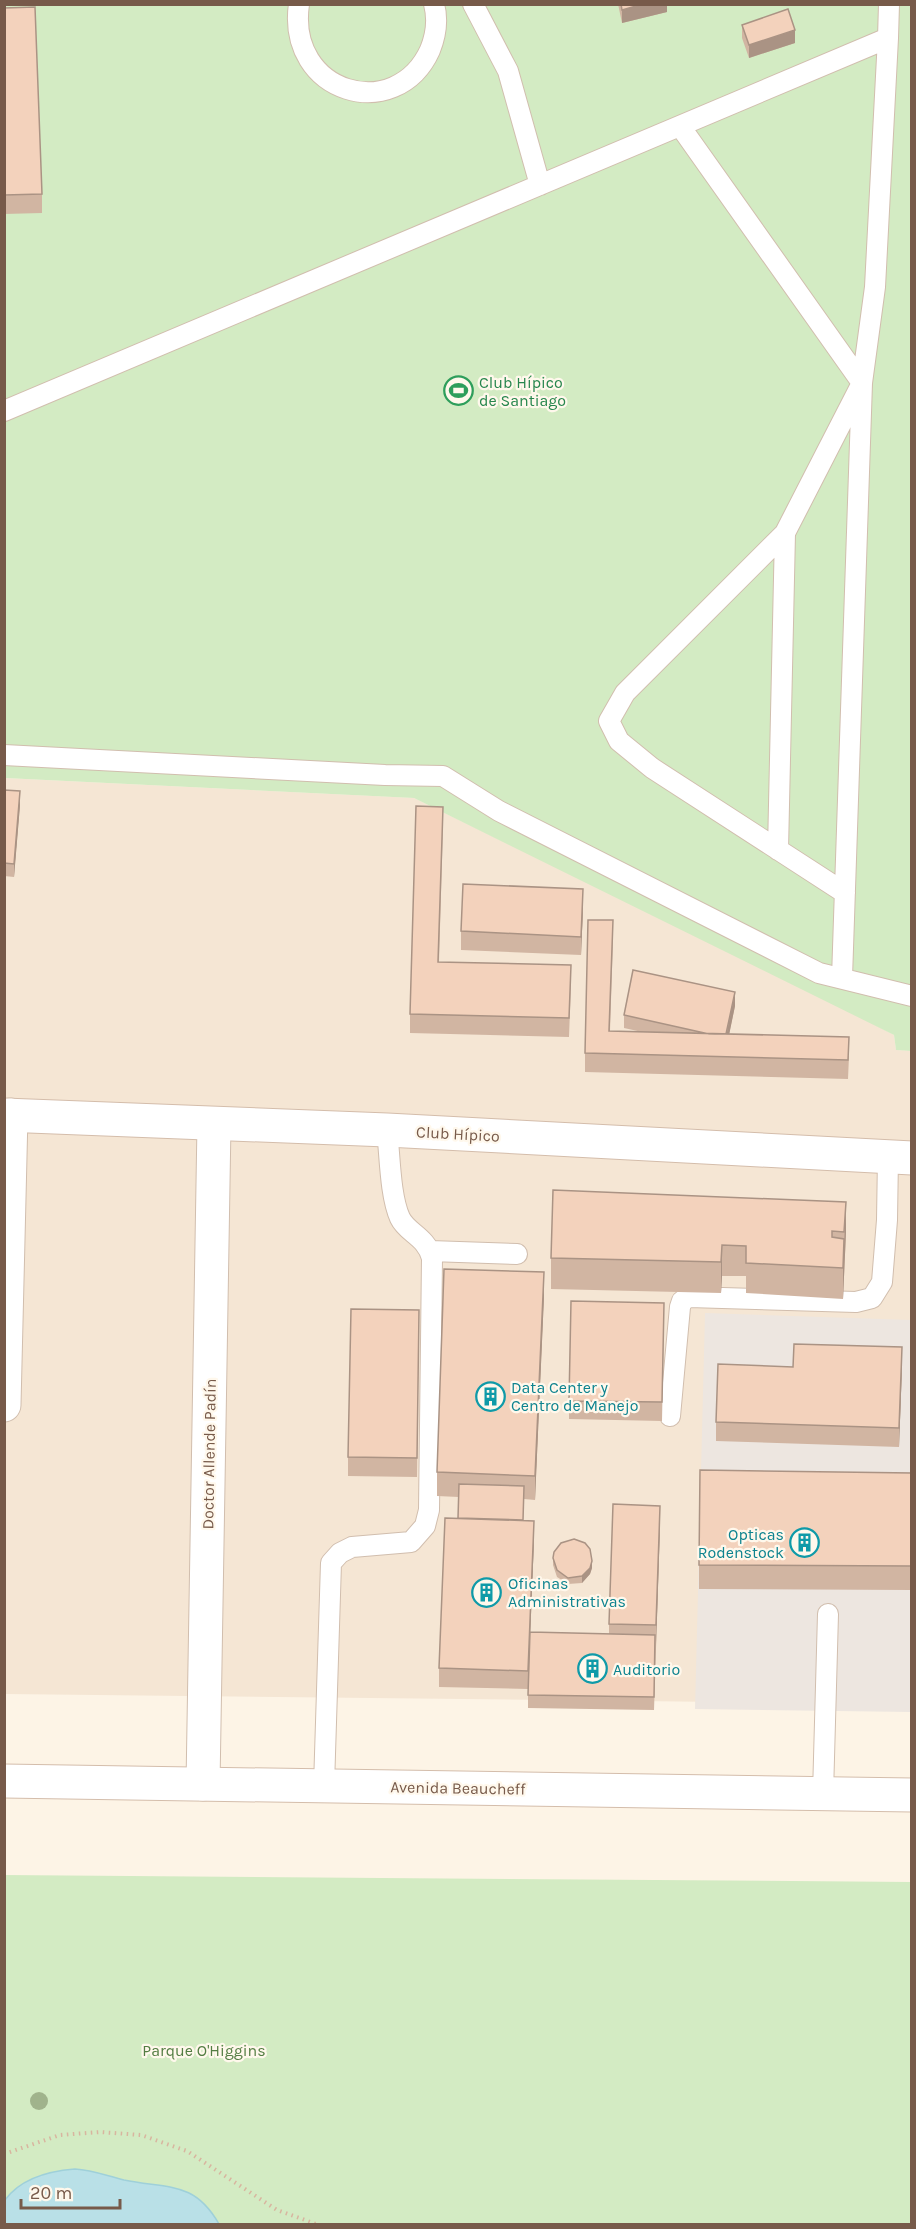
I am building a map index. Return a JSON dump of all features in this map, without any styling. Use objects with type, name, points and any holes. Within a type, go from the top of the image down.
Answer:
[{"type":"main road","name":"Club Hípico","points":[[8,1115],[387,1130],[900,1157]]},
{"type":"main road","points":[[4,1405],[8,1115]]},
{"type":"main road","name":"Doctor Allende Padín","points":[[203,1784],[214,1124]]},
{"type":"main road","name":"Avenida Beaucheff","points":[[4,1781],[912,1795]]},
{"type":"lane","points":[[299,4],[298,36],[303,52],[313,66],[325,78],[339,86],[356,91],[373,92],[404,81],[417,70],[434,41],[436,24],[434,4]]},
{"type":"lane","points":[[473,4],[508,71],[540,186]]},
{"type":"lane","points":[[842,978],[862,384],[875,287],[889,4]]},
{"type":"lane","points":[[4,411],[888,38]]},
{"type":"lane","points":[[681,126],[862,384]]},
{"type":"lane","points":[[845,893],[652,768],[619,741],[609,721],[625,693],[785,533],[862,384]]},
{"type":"lane","points":[[778,850],[785,533]]},
{"type":"lane","points":[[4,755],[443,776],[499,811],[819,972],[912,996]]},
{"type":"lane","points":[[324,1786],[331,1563],[339,1552],[352,1547],[411,1542],[425,1526],[429,1510],[432,1264],[430,1251],[420,1238],[401,1221],[394,1199],[387,1130]]},
{"type":"lane","points":[[670,1416],[682,1301],[689,1297],[856,1302],[872,1298],[882,1282],[887,1220],[900,1157]]},
{"type":"lane","points":[[430,1251],[517,1254]]},
{"type":"lane","points":[[824,1794],[828,1614]]},
{"type":"path","points":[[4,2154],[60,2135],[100,2132],[141,2135],[187,2151],[278,2210],[316,2224]]},
{"type":"shaded area","points":[[4,778],[414,798],[805,988],[894,1035],[896,1050],[911,1051],[911,1704],[5,1694]]},
{"type":"shaded area","points":[[705,1313],[911,1320],[911,1712],[695,1709]]},
{"type":"green space","name":"Club Hípico de Santiago","points":[[4,5],[911,5],[911,1051],[896,1050],[894,1035],[414,798],[5,778]]},
{"type":"green space","name":"Parque O'Higgins","points":[[4,1875],[911,1882],[911,2224],[5,2224]]},
{"type":"water","points":[[75,2169],[124,2180],[166,2186],[189,2193],[210,2210],[219,2224],[5,2224],[5,2200],[19,2186],[36,2177]]},
{"type":"building","points":[[621,4],[643,4],[622,10]]},
{"type":"building","points":[[35,7],[42,194],[4,195],[4,8]]},
{"type":"building","points":[[788,9],[795,30],[749,45],[742,25]]},
{"type":"building","points":[[4,790],[20,791],[14,864],[4,863]]},
{"type":"building","points":[[416,806],[443,807],[438,962],[571,965],[569,1018],[410,1014]]},
{"type":"building","points":[[463,884],[583,889],[581,937],[461,931]]},
{"type":"building","points":[[588,920],[613,920],[609,1031],[849,1037],[848,1060],[585,1053]]},
{"type":"building","points":[[633,970],[735,992],[726,1034],[709,1034],[624,1015]]},
{"type":"building","points":[[553,1190],[846,1202],[844,1232],[832,1231],[832,1237],[844,1239],[843,1268],[746,1263],[746,1246],[722,1245],[721,1262],[551,1258]]},
{"type":"building","name":"Data Center y Centro de Manejo","points":[[444,1269],[544,1272],[535,1476],[437,1472]]},
{"type":"building","points":[[571,1301],[664,1303],[662,1402],[569,1401]]},
{"type":"building","points":[[351,1309],[419,1310],[417,1458],[348,1457]]},
{"type":"building","points":[[794,1344],[902,1347],[899,1428],[716,1422],[718,1364],[793,1367]]},
{"type":"building","name":"Opticas Rodenstock","points":[[700,1470],[912,1473],[912,1566],[699,1565]]},
{"type":"building","points":[[459,1484],[524,1486],[523,1520],[458,1518]]},
{"type":"building","points":[[613,1504],[660,1506],[656,1625],[609,1624]]},
{"type":"building","name":"Oficinas Administrativas","points":[[445,1518],[534,1521],[528,1671],[439,1668]]},
{"type":"building","points":[[574,1539],[585,1543],[590,1549],[592,1561],[590,1568],[582,1576],[568,1578],[557,1570],[553,1558],[554,1552],[561,1543]]},
{"type":"building","name":"Auditorio","points":[[530,1632],[655,1635],[654,1697],[528,1695]]},
{"type":"place","name":"Club Hípico de Santiago","points":[[458,391]]},
{"type":"place","name":"Data Center y Centro de Manejo","points":[[490,1396]]},
{"type":"place","name":"Opticas Rodenstock","points":[[805,1543]]},
{"type":"place","name":"Oficinas Administrativas","points":[[487,1592]]},
{"type":"place","name":"Auditorio","points":[[592,1669]]}]
